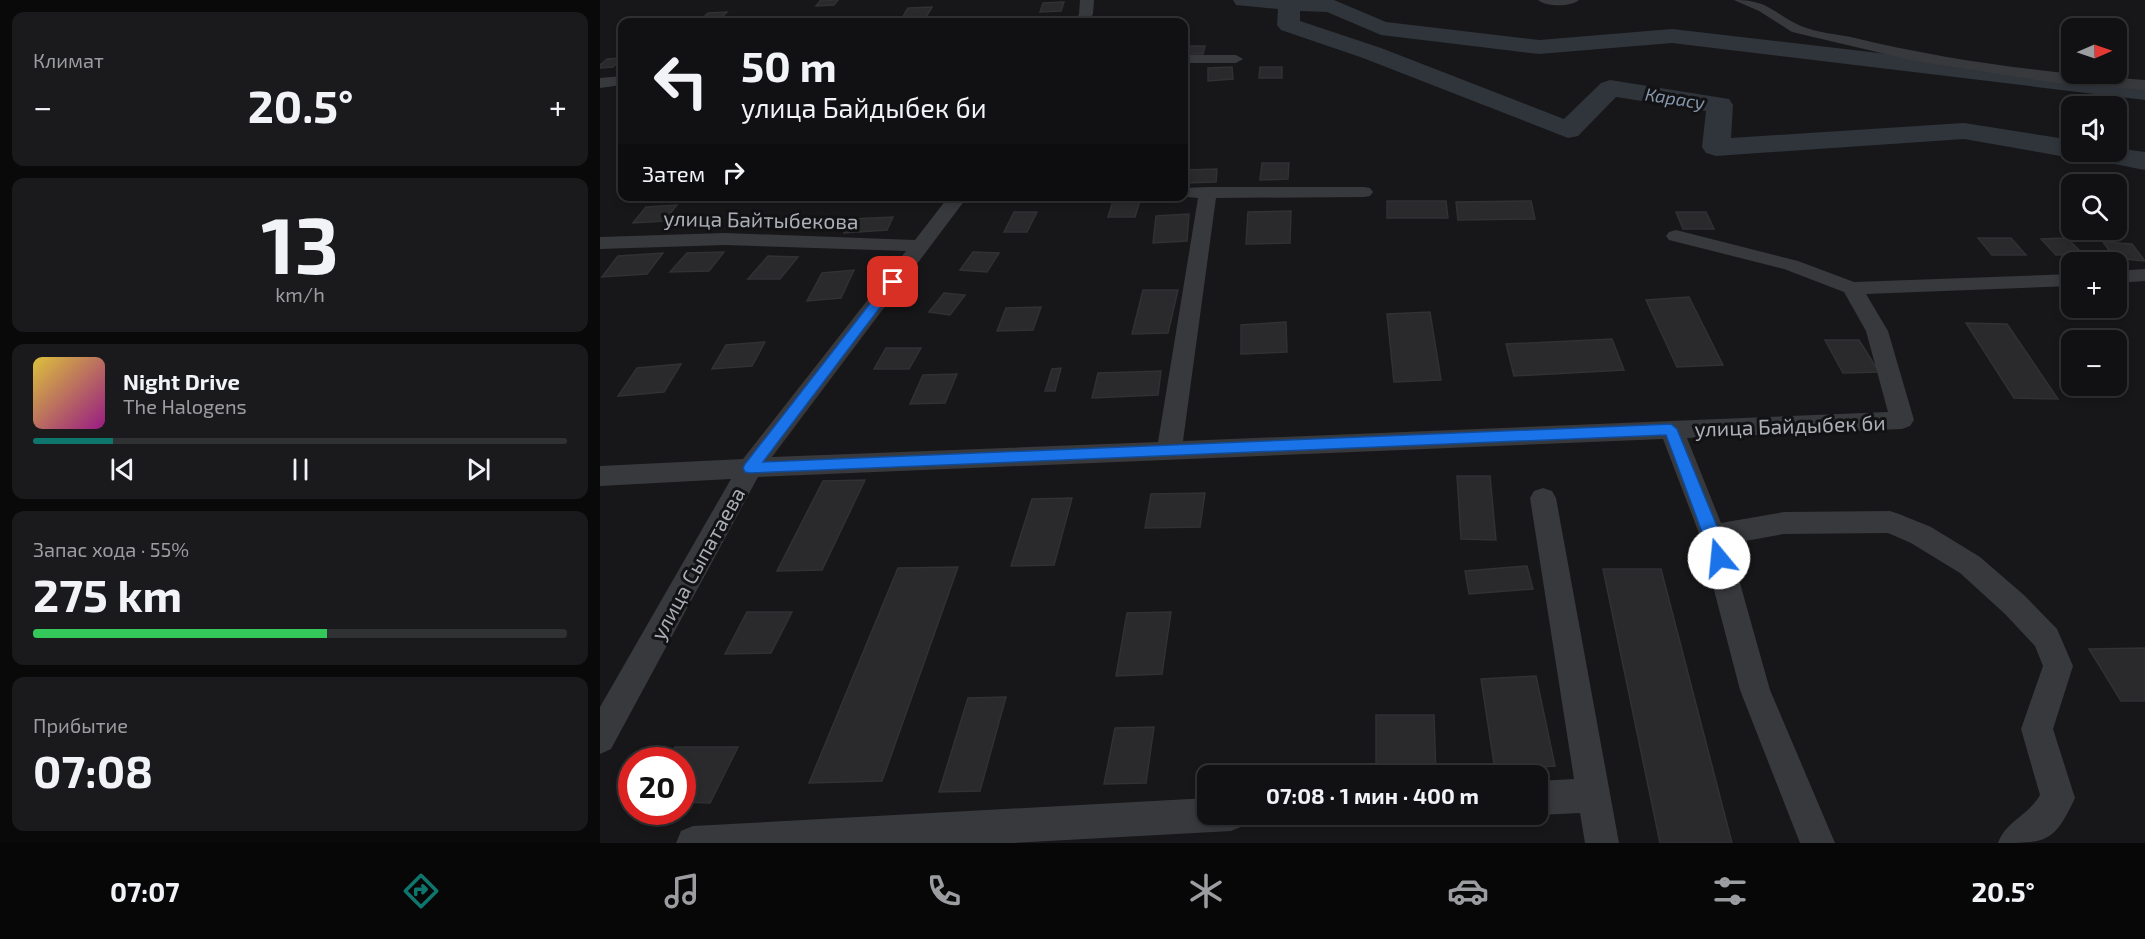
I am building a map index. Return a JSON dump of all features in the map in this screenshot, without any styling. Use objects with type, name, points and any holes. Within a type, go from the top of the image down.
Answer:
[{"type":"street","points":[[1084,18],[1087,0]]},
{"type":"street","points":[[1545,0],[1572,0]]},
{"type":"street","points":[[1741,0],[1764,8],[1797,29],[1915,57],[2056,78],[2145,85]]},
{"type":"street","points":[[1188,59],[1236,58]]},
{"type":"street","points":[[600,83],[618,81]]},
{"type":"street","points":[[1169,450],[1208,192]]},
{"type":"street","points":[[1188,193],[1364,192]]},
{"type":"street","name":"улица Сыпатаева","points":[[600,738],[750,468],[955,201]]},
{"type":"street","points":[[1676,236],[1791,265],[1852,288],[2061,280]]},
{"type":"street","name":"улица Байтыбекова","points":[[600,243],[725,239],[920,246]]},
{"type":"street","points":[[2127,276],[2145,275]]},
{"type":"street","name":"улица Байдыбек би","points":[[600,476],[1902,420],[1877,331],[1852,288]]},
{"type":"street","points":[[1671,429],[1713,536],[1755,690],[1798,801],[1818,843]]},
{"type":"street","points":[[1543,498],[1602,843]]},
{"type":"street","points":[[1713,536],[1784,524],[1890,522],[1921,536],[1970,565],[2015,605],[2047,638],[2058,666],[2037,729],[2058,798],[2045,820],[2015,843]]},
{"type":"street","points":[[1548,797],[1594,795]]},
{"type":"street","points":[[693,843],[1197,816]]},
{"type":"building","points":[[821,0],[838,0],[834,5],[816,6]]},
{"type":"building","points":[[1064,2],[1061,11],[1040,12],[1043,3]]},
{"type":"building","points":[[932,7],[926,17],[902,18],[908,8]]},
{"type":"building","points":[[727,12],[721,18],[703,18],[708,13]]},
{"type":"building","points":[[1188,46],[1205,46],[1203,54],[1188,54]]},
{"type":"building","points":[[618,58],[618,62],[613,67],[600,68],[600,65],[607,59]]},
{"type":"building","points":[[1232,67],[1233,79],[1208,81],[1208,68]]},
{"type":"building","points":[[1260,67],[1282,67],[1282,78],[1259,78]]},
{"type":"building","points":[[1262,163],[1289,163],[1288,179],[1260,180]]},
{"type":"building","points":[[1217,169],[1216,182],[1188,183],[1188,170]]},
{"type":"building","points":[[1113,201],[1140,201],[1135,217],[1108,217]]},
{"type":"building","points":[[1387,201],[1446,201],[1448,218],[1387,218]]},
{"type":"building","points":[[1531,201],[1535,219],[1458,220],[1456,202]]},
{"type":"building","points":[[677,205],[664,221],[633,223],[646,207]]},
{"type":"building","points":[[1291,211],[1290,243],[1246,244],[1248,212]]},
{"type":"building","points":[[1014,212],[1037,212],[1027,232],[1004,232]]},
{"type":"building","points":[[1676,212],[1706,212],[1714,229],[1683,229]]},
{"type":"building","points":[[1189,214],[1187,241],[1153,243],[1156,216]]},
{"type":"building","points":[[893,217],[887,230],[844,233],[851,219]]},
{"type":"building","points":[[1978,238],[2011,238],[2026,255],[1992,255]]},
{"type":"building","points":[[2041,239],[2069,240],[2081,252],[2061,252],[2061,255],[2056,255]]},
{"type":"building","points":[[2103,242],[2132,244],[2145,261],[2127,259],[2127,252],[2110,252]]},
{"type":"building","points":[[724,252],[709,271],[670,272],[687,253]]},
{"type":"building","points":[[973,252],[999,253],[987,272],[960,270]]},
{"type":"building","points":[[663,253],[647,274],[602,277],[618,256]]},
{"type":"building","points":[[768,256],[798,257],[780,279],[748,279]]},
{"type":"building","points":[[854,270],[841,298],[807,301],[822,273]]},
{"type":"building","points":[[1143,290],[1178,290],[1168,333],[1132,334]]},
{"type":"building","points":[[944,293],[965,295],[950,315],[929,312]]},
{"type":"building","points":[[1689,297],[1723,365],[1677,367],[1646,300]]},
{"type":"building","points":[[1041,307],[1033,330],[997,331],[1006,308]]},
{"type":"building","points":[[1430,312],[1441,380],[1394,382],[1387,314]]},
{"type":"building","points":[[1286,322],[1287,352],[1241,354],[1241,325]]},
{"type":"building","points":[[1966,323],[2007,324],[2058,399],[2014,398]]},
{"type":"building","points":[[1612,339],[1624,370],[1514,376],[1506,344]]},
{"type":"building","points":[[1825,340],[1859,340],[1879,372],[1843,373]]},
{"type":"building","points":[[765,342],[752,366],[712,369],[726,345]]},
{"type":"building","points":[[886,348],[921,348],[909,369],[874,369]]},
{"type":"building","points":[[681,364],[664,392],[618,396],[637,368]]},
{"type":"building","points":[[1061,368],[1055,391],[1045,391],[1052,369]]},
{"type":"building","points":[[1161,371],[1158,395],[1092,398],[1098,373]]},
{"type":"building","points":[[957,374],[945,403],[910,404],[923,375]]},
{"type":"building","points":[[1457,476],[1490,476],[1496,540],[1461,539]]},
{"type":"building","points":[[865,480],[822,570],[777,571],[823,481]]},
{"type":"building","points":[[1205,493],[1200,527],[1145,528],[1151,494]]},
{"type":"building","points":[[1072,498],[1054,565],[1011,566],[1032,499]]},
{"type":"building","points":[[1527,566],[1533,589],[1469,594],[1465,571]]},
{"type":"building","points":[[958,567],[882,781],[809,783],[898,568]]},
{"type":"building","points":[[1603,569],[1661,569],[1732,843],[1660,843]]},
{"type":"building","points":[[747,612],[792,612],[771,653],[725,654]]},
{"type":"building","points":[[1171,612],[1162,674],[1116,676],[1127,613]]},
{"type":"building","points":[[2145,648],[2145,701],[2121,701],[2089,649]]},
{"type":"building","points":[[1536,676],[1555,766],[1494,765],[1481,679]]},
{"type":"building","points":[[1006,697],[980,791],[939,792],[968,698]]},
{"type":"building","points":[[1376,715],[1434,715],[1436,765],[1376,765]]},
{"type":"building","points":[[1154,727],[1146,783],[1104,784],[1115,728]]},
{"type":"building","points":[[696,747],[738,747],[710,803],[696,802]]},
{"type":"waterway","points":[[1244,0],[1331,6],[1381,28],[1539,47],[1672,36],[2145,92]]},
{"type":"waterway","name":"Карасу","points":[[1289,4],[1289,25],[1372,53],[1568,130],[1610,88],[1720,105],[1716,147],[1964,131],[2061,147]]},
{"type":"waterway","name":"Карасу","points":[[2127,158],[2145,161]]},
{"type":"route","points":[[893,282],[750,468],[1671,429],[1713,536],[1719,558]]}]
